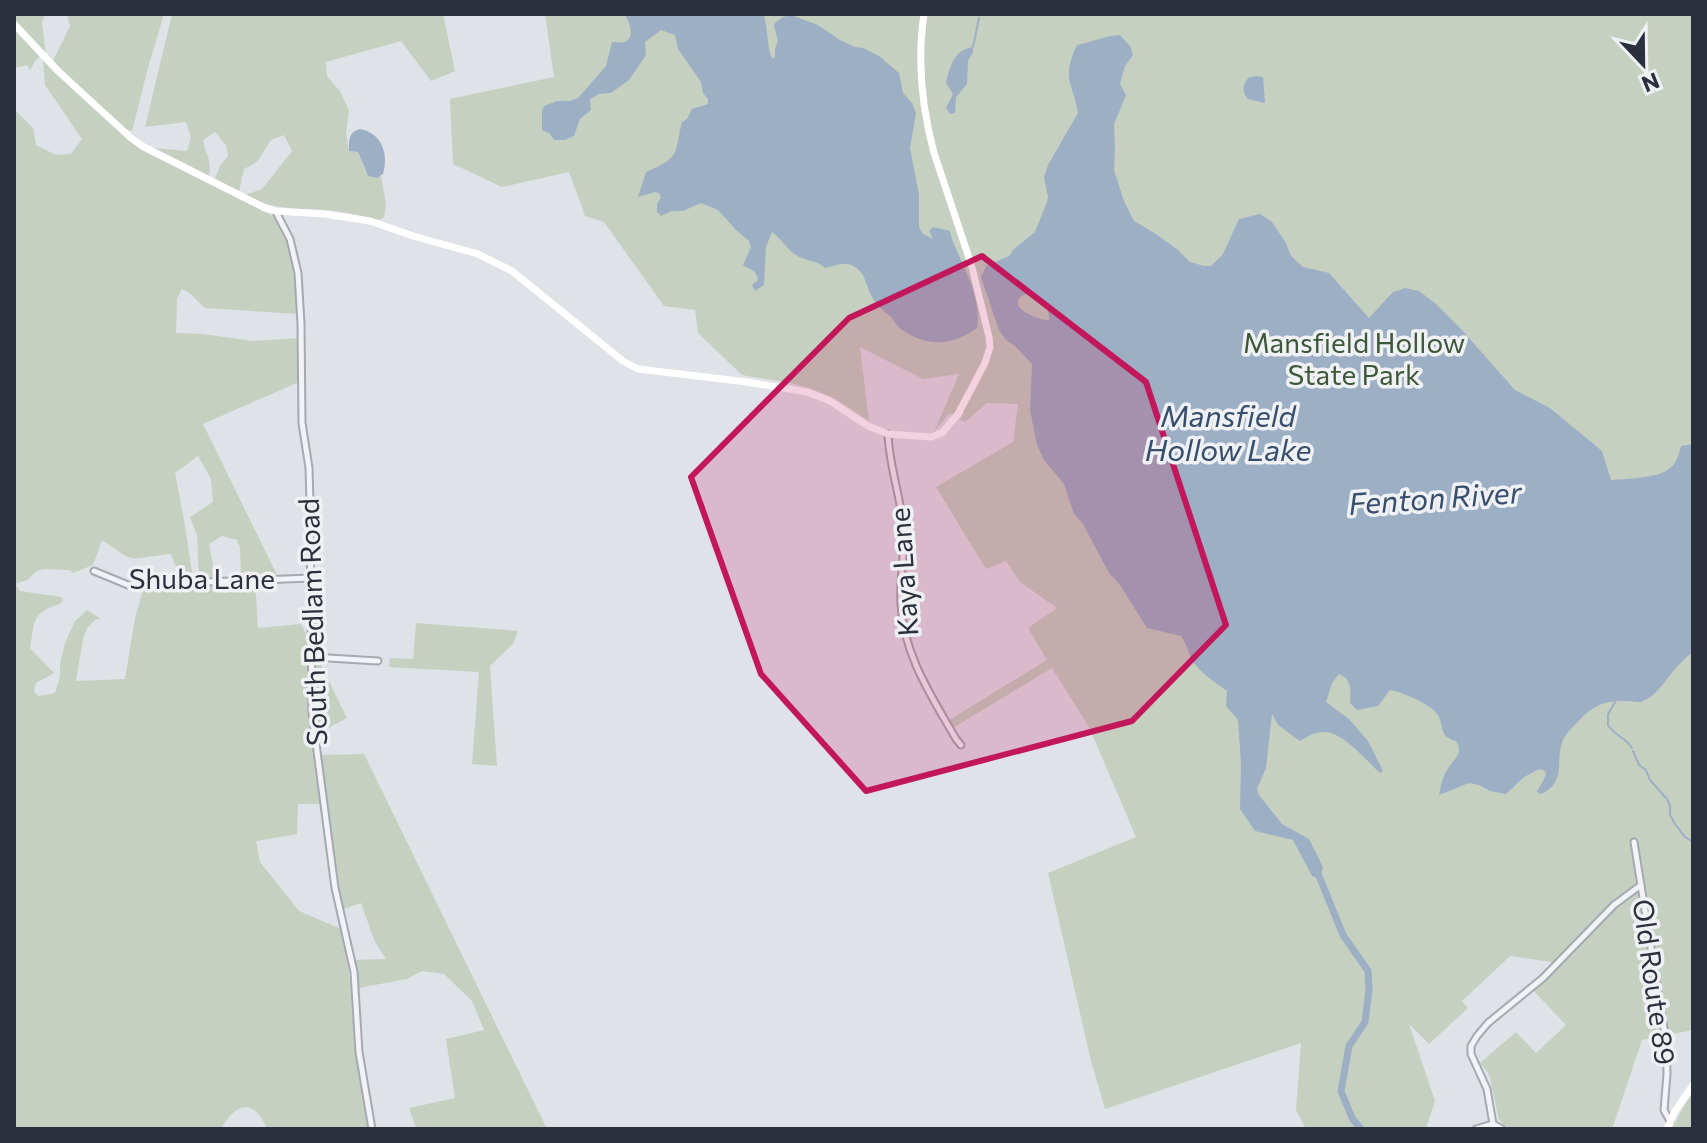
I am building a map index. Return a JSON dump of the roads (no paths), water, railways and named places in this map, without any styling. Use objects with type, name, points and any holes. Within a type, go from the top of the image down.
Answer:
[{"type":"street","points":[[14,24],[58,71],[142,146],[257,204],[276,211],[348,216],[478,254],[512,271],[623,361],[638,369],[807,392],[830,401],[868,426],[888,434],[931,437],[949,426],[985,363],[990,347],[972,267],[929,133],[920,62],[924,14]]},
{"type":"street","name":"South Bedlam Road","points":[[276,211],[290,239],[298,273],[302,423],[309,468],[315,744],[335,888],[354,972],[359,1052],[372,1129]]},
{"type":"street","name":"Kaya Lane","points":[[888,434],[903,526],[902,625],[920,673],[961,745]]},
{"type":"street","name":"Shuba Lane","points":[[94,571],[128,585],[311,578]]},
{"type":"street","points":[[312,657],[378,661]]},
{"type":"street","name":"Old Route 89","points":[[1634,842],[1666,1041],[1664,1110],[1669,1125]]},
{"type":"street","points":[[1493,1124],[1487,1089],[1471,1054],[1471,1046],[1477,1036],[1488,1023],[1543,978],[1614,905],[1641,885]]},
{"type":"street","points":[[1669,1125],[1693,1085]]},
{"type":"street","points":[[1476,1129],[1493,1124],[1502,1129]]},
{"type":"water","points":[[620,14],[763,14],[773,59],[778,41],[775,23],[791,15],[879,56],[899,73],[903,93],[916,113],[910,148],[919,195],[919,227],[923,234],[933,239],[929,231],[933,227],[950,231],[974,294],[977,328],[949,341],[930,342],[911,336],[876,303],[858,269],[844,264],[825,268],[790,251],[772,232],[766,247],[764,285],[755,291],[752,285],[758,280],[756,274],[743,265],[751,247],[749,241],[718,210],[701,203],[661,216],[657,212],[661,197],[659,193],[638,197],[646,172],[674,154],[682,122],[692,109],[708,104],[701,82],[678,49],[675,35],[661,30],[645,42],[646,55],[629,80],[611,93],[590,99],[591,110],[580,119],[574,136],[554,140],[542,130],[544,106],[578,98],[606,66],[612,42],[628,40],[631,30],[626,16]]},
{"type":"water","name":"Mansfield Hollow Lake","points":[[1120,35],[1133,55],[1125,66],[1120,84],[1126,95],[1114,124],[1114,170],[1124,201],[1134,221],[1178,250],[1190,262],[1211,266],[1223,254],[1239,219],[1260,214],[1272,222],[1291,256],[1303,267],[1329,273],[1369,318],[1393,292],[1405,288],[1419,291],[1461,329],[1515,390],[1550,408],[1602,451],[1611,480],[1642,478],[1664,472],[1675,462],[1681,446],[1693,444],[1693,651],[1649,698],[1641,702],[1608,702],[1582,717],[1563,739],[1556,781],[1541,794],[1537,792],[1546,775],[1539,769],[1524,777],[1506,794],[1469,783],[1439,795],[1444,776],[1459,749],[1456,741],[1444,734],[1438,715],[1423,703],[1390,690],[1378,706],[1357,710],[1350,703],[1348,682],[1339,674],[1332,683],[1326,702],[1349,719],[1368,741],[1383,771],[1380,773],[1354,748],[1331,733],[1317,733],[1300,741],[1278,725],[1272,714],[1266,768],[1257,789],[1282,824],[1309,839],[1323,867],[1320,879],[1312,876],[1293,840],[1255,831],[1240,809],[1238,720],[1226,706],[1227,691],[1195,665],[1181,636],[1147,628],[1109,573],[1083,524],[1074,514],[1064,484],[1044,460],[1037,445],[1030,410],[1032,364],[999,330],[981,277],[986,266],[1009,256],[1035,232],[1048,197],[1044,177],[1048,165],[1078,113],[1069,75],[1077,45]],"holes":[[[1026,294],[1046,307],[1049,320],[1022,310],[1018,302]]]},
{"type":"water","points":[[973,47],[968,61],[967,84],[956,97],[955,113],[950,114],[946,108],[953,94],[946,83],[949,71],[957,55]]},
{"type":"water","points":[[1263,77],[1264,103],[1248,99],[1244,91],[1248,78]]},
{"type":"water","points":[[360,129],[374,135],[382,146],[385,166],[383,174],[377,178],[368,176],[358,152],[349,151],[351,135]]},
{"type":"waterway","points":[[973,47],[979,18]]},
{"type":"waterway","points":[[1615,702],[1608,714],[1608,725],[1632,748]]},
{"type":"waterway","points":[[1633,751],[1639,765],[1667,799],[1675,824],[1693,842]]},
{"type":"waterway","points":[[1317,871],[1343,935],[1368,971],[1365,1022],[1349,1046],[1341,1091],[1352,1118],[1361,1129]]},
{"type":"park label","name":"Mansfield Hollow State Park","points":[[1354,359]]},
{"type":"water label","name":"Fenton River","points":[[1435,499]]}]
